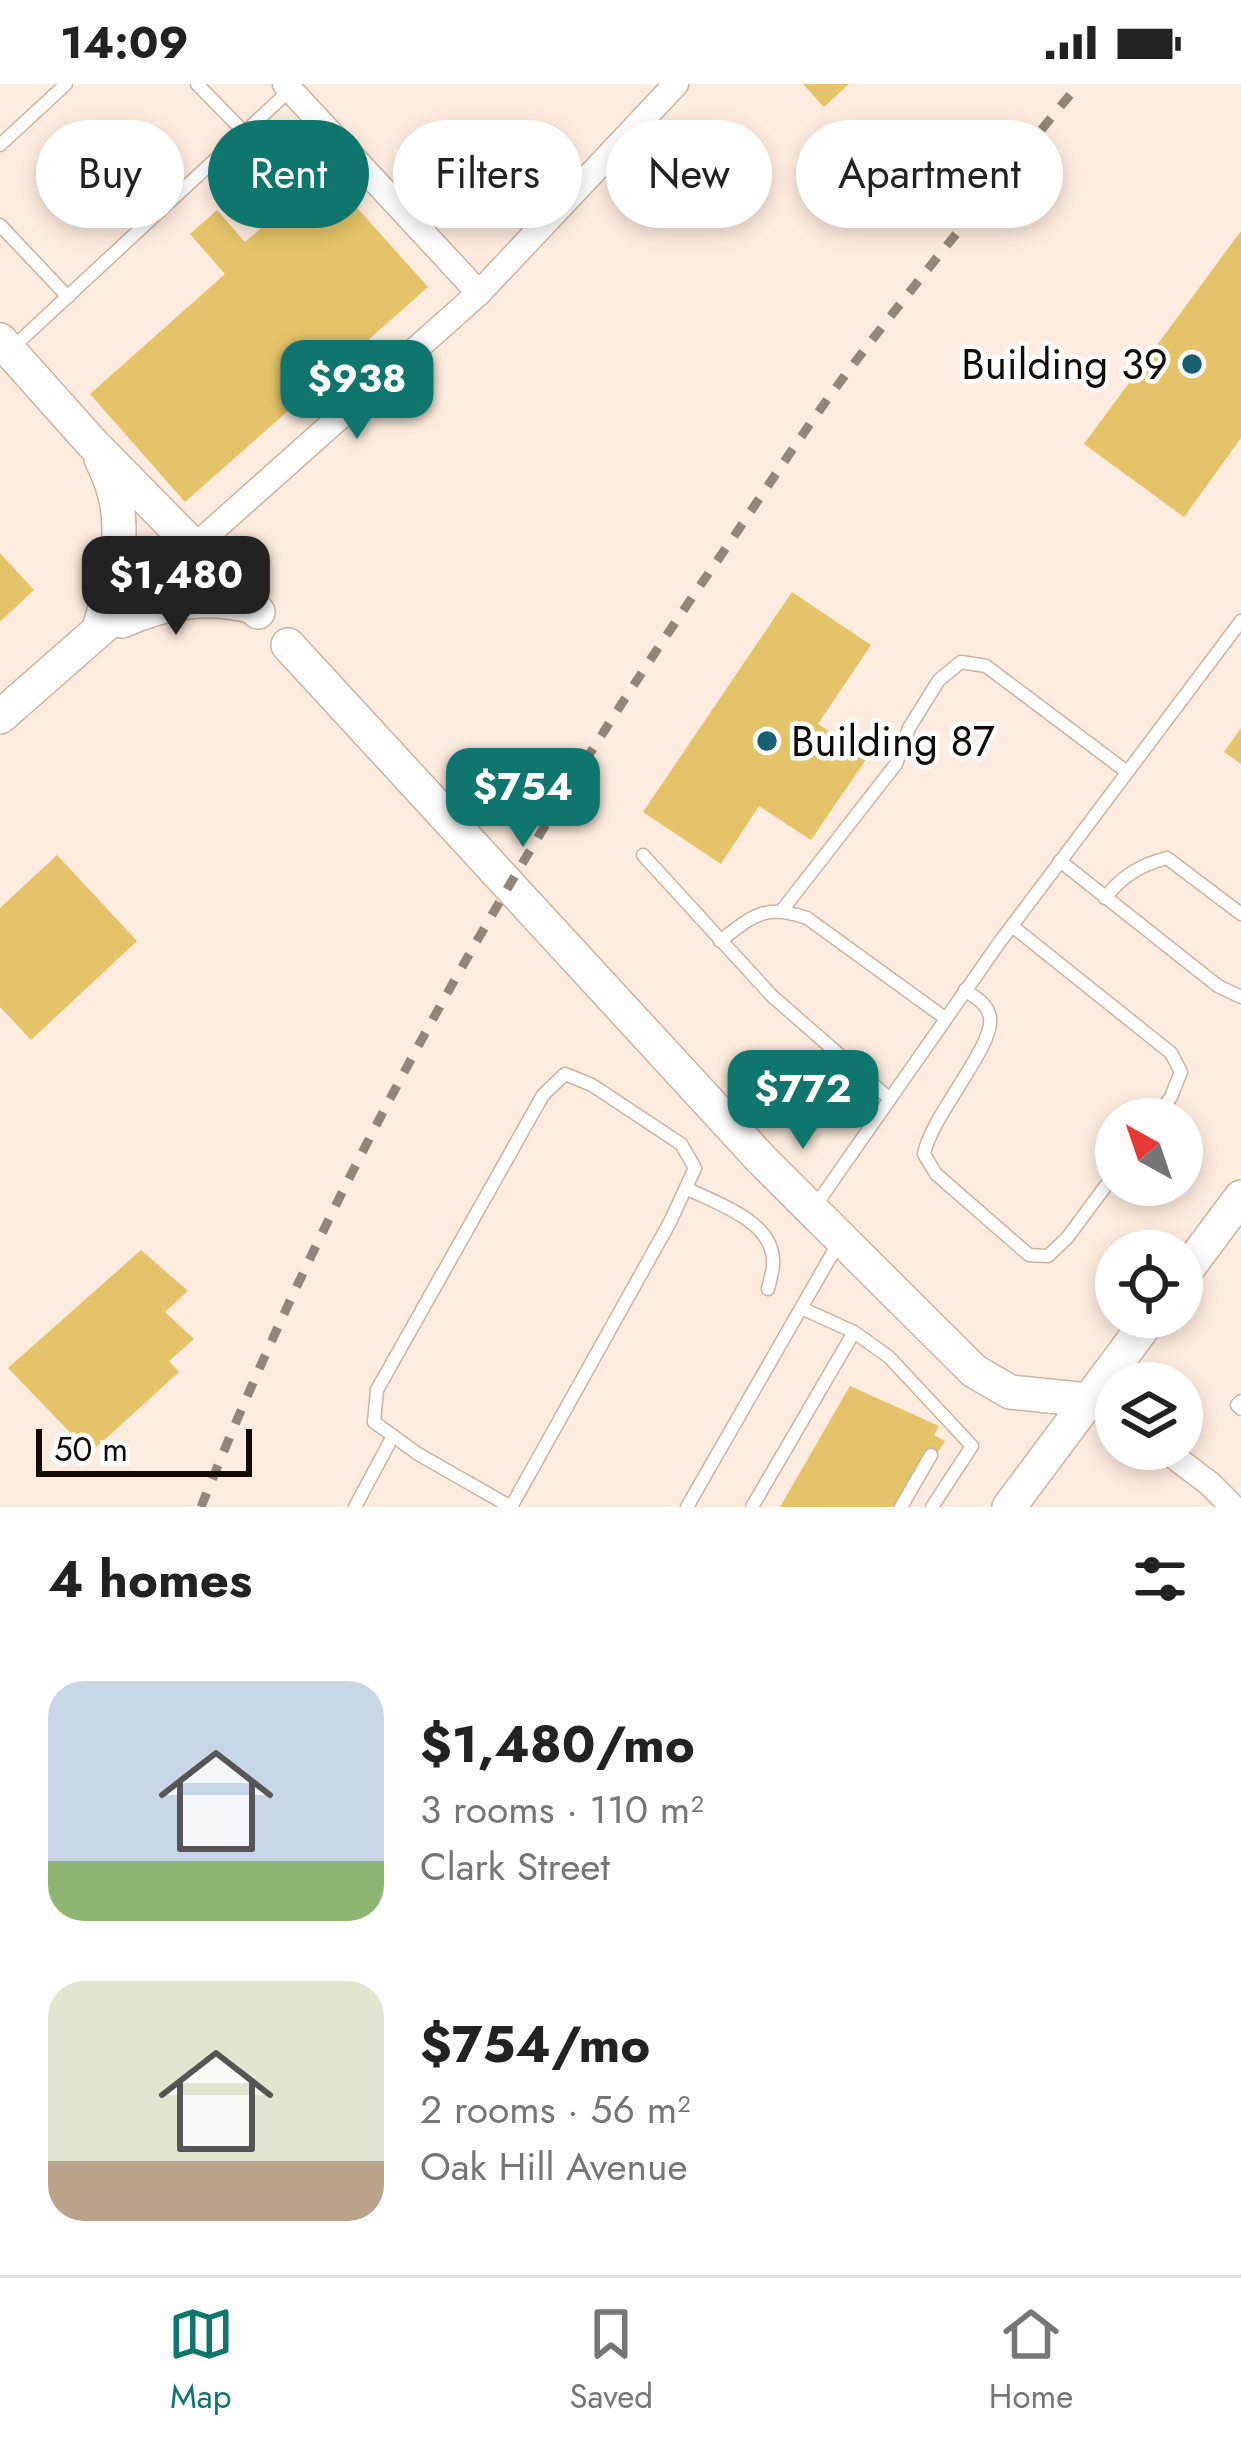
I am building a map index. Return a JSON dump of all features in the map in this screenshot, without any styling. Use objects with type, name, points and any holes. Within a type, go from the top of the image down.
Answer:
[{"type":"street","points":[[0,717],[479,293],[676,84]]},
{"type":"street","points":[[287,87],[479,293]]},
{"type":"street","points":[[5,346],[92,443],[256,610],[221,598],[159,605],[98,631]]},
{"type":"street","points":[[92,443],[110,476],[120,524],[117,571],[98,631]]},
{"type":"street","points":[[288,645],[812,1210],[974,1371],[1010,1392],[1095,1407]]},
{"type":"street","points":[[1203,1248],[1241,1197]]},
{"type":"street","points":[[1009,1507],[1095,1415]]},
{"type":"street","points":[[1192,1470],[1232,1507]]},
{"type":"lane","points":[[0,145],[66,84]]},
{"type":"lane","points":[[197,84],[232,120]]},
{"type":"lane","points":[[255,120],[287,87]]},
{"type":"lane","points":[[5,346],[68,297],[208,166]]},
{"type":"lane","points":[[0,225],[68,297]]},
{"type":"lane","points":[[812,1210],[965,990],[1241,621]]},
{"type":"lane","points":[[783,910],[896,764],[909,728],[939,680],[961,662],[986,666],[1127,772]]},
{"type":"lane","points":[[643,856],[772,996],[890,1099]]},
{"type":"lane","points":[[1105,898],[1119,880],[1147,863],[1167,858],[1241,914]]},
{"type":"lane","points":[[1060,861],[1218,986],[1241,998]]},
{"type":"lane","points":[[720,940],[757,913],[783,910],[807,918],[945,1018]]},
{"type":"lane","points":[[1012,926],[1171,1053],[1181,1072],[1170,1098]]},
{"type":"lane","points":[[965,990],[985,1004],[992,1022],[985,1042],[928,1134],[924,1154],[936,1174],[1029,1255],[1048,1256],[1095,1200]]},
{"type":"lane","points":[[565,1074],[592,1085],[681,1144],[695,1168],[686,1188],[511,1507],[394,1436],[374,1422],[376,1390],[543,1095],[565,1074]]},
{"type":"lane","points":[[686,1188],[753,1223],[766,1236],[774,1258],[768,1289]]},
{"type":"lane","points":[[687,1507],[841,1238]]},
{"type":"lane","points":[[801,1308],[854,1332],[889,1358],[972,1446],[932,1507]]},
{"type":"lane","points":[[752,1507],[854,1332]]},
{"type":"lane","points":[[941,1438],[950,1423]]},
{"type":"lane","points":[[356,1507],[394,1436]]},
{"type":"lane","points":[[901,1507],[932,1455]]},
{"type":"building","points":[[803,84],[849,84],[824,107]]},
{"type":"building","points":[[208,218],[208,228],[233,228],[245,242],[261,228],[369,228],[369,221],[428,287],[185,502],[90,394],[225,274],[190,234]]},
{"type":"building","name":"Building 39","points":[[1241,231],[1241,438],[1184,517],[1084,444]]},
{"type":"building","points":[[0,553],[34,590],[0,622]]},
{"type":"building","name":"Building 87","points":[[792,592],[871,645],[818,724],[867,758],[811,840],[759,806],[721,864],[643,812]]},
{"type":"building","points":[[1241,728],[1241,764],[1224,752]]},
{"type":"building","points":[[57,855],[137,941],[31,1040],[0,1007],[0,908]]},
{"type":"building","points":[[141,1250],[188,1291],[165,1312],[194,1339],[169,1361],[179,1372],[90,1453],[8,1368]]},
{"type":"building","points":[[850,1386],[939,1426],[934,1435],[945,1441],[935,1457],[927,1453],[893,1507],[780,1507]]},
{"type":"railway","points":[[201,1507],[309,1259],[369,1139],[499,902],[569,787],[829,397],[1079,84]]},
{"type":"place","name":"Building 39","points":[[1192,364]]},
{"type":"place","name":"Building 87","points":[[767,741]]}]
